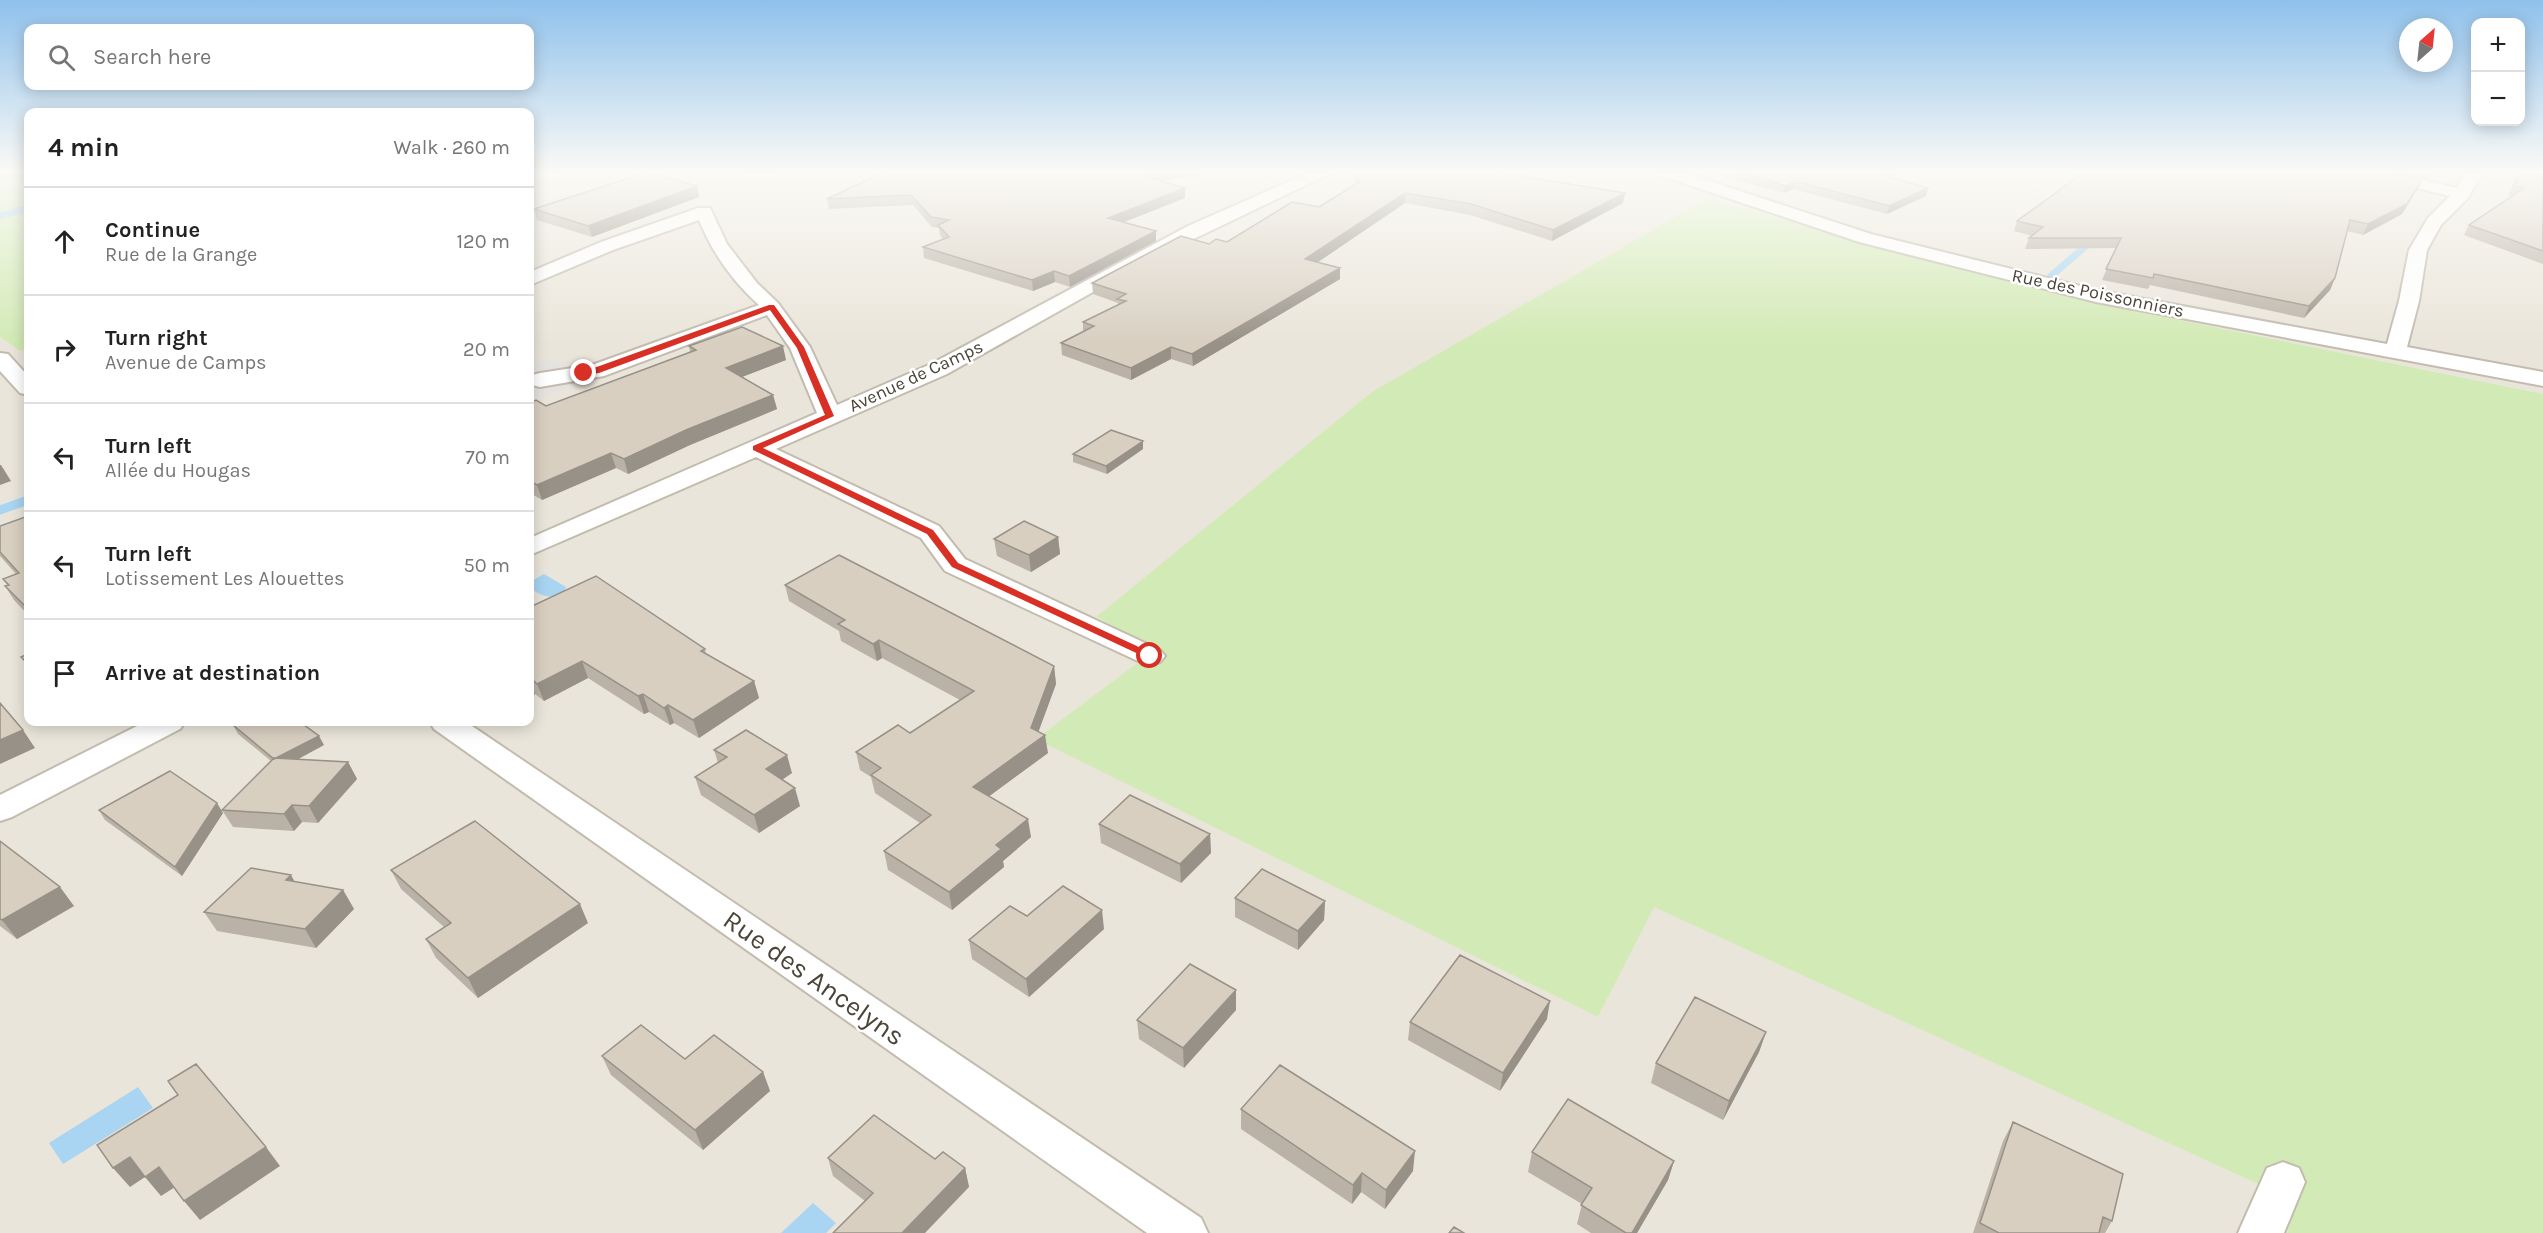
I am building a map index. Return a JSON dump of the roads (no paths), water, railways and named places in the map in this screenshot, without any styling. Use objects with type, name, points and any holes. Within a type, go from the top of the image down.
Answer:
[{"type":"street","points":[[534,277],[607,246],[657,229]]},
{"type":"street","points":[[711,229],[718,245],[750,287],[771,307],[800,347],[830,416]]},
{"type":"street","name":"Avenue de Camps","points":[[534,545],[939,369],[1162,246],[1201,229]]},
{"type":"street","name":"Rue des Poissonniers","points":[[1836,229],[1865,238],[2096,296],[2543,379]]},
{"type":"street","points":[[2395,351],[2409,302],[2418,250],[2430,229]]},
{"type":"street","points":[[540,380],[596,371],[771,307]]},
{"type":"street","points":[[0,359],[24,384]]},
{"type":"street","points":[[756,448],[930,532],[955,565],[1150,656]]},
{"type":"street","points":[[0,809],[162,726]]},
{"type":"street","name":"Rue des Ancelyns","points":[[451,726],[1185,1233]]},
{"type":"street","points":[[2262,1233],[2283,1182]]},
{"type":"water","points":[[544,574],[566,587],[564,593],[546,596],[534,590],[534,580]]},
{"type":"water","points":[[138,1087],[153,1108],[63,1164],[49,1143]]},
{"type":"water","points":[[813,1203],[836,1223],[826,1233],[781,1233]]},
{"type":"waterway","points":[[2051,276],[2094,239]]},
{"type":"waterway","points":[[0,510],[24,501]]}]
